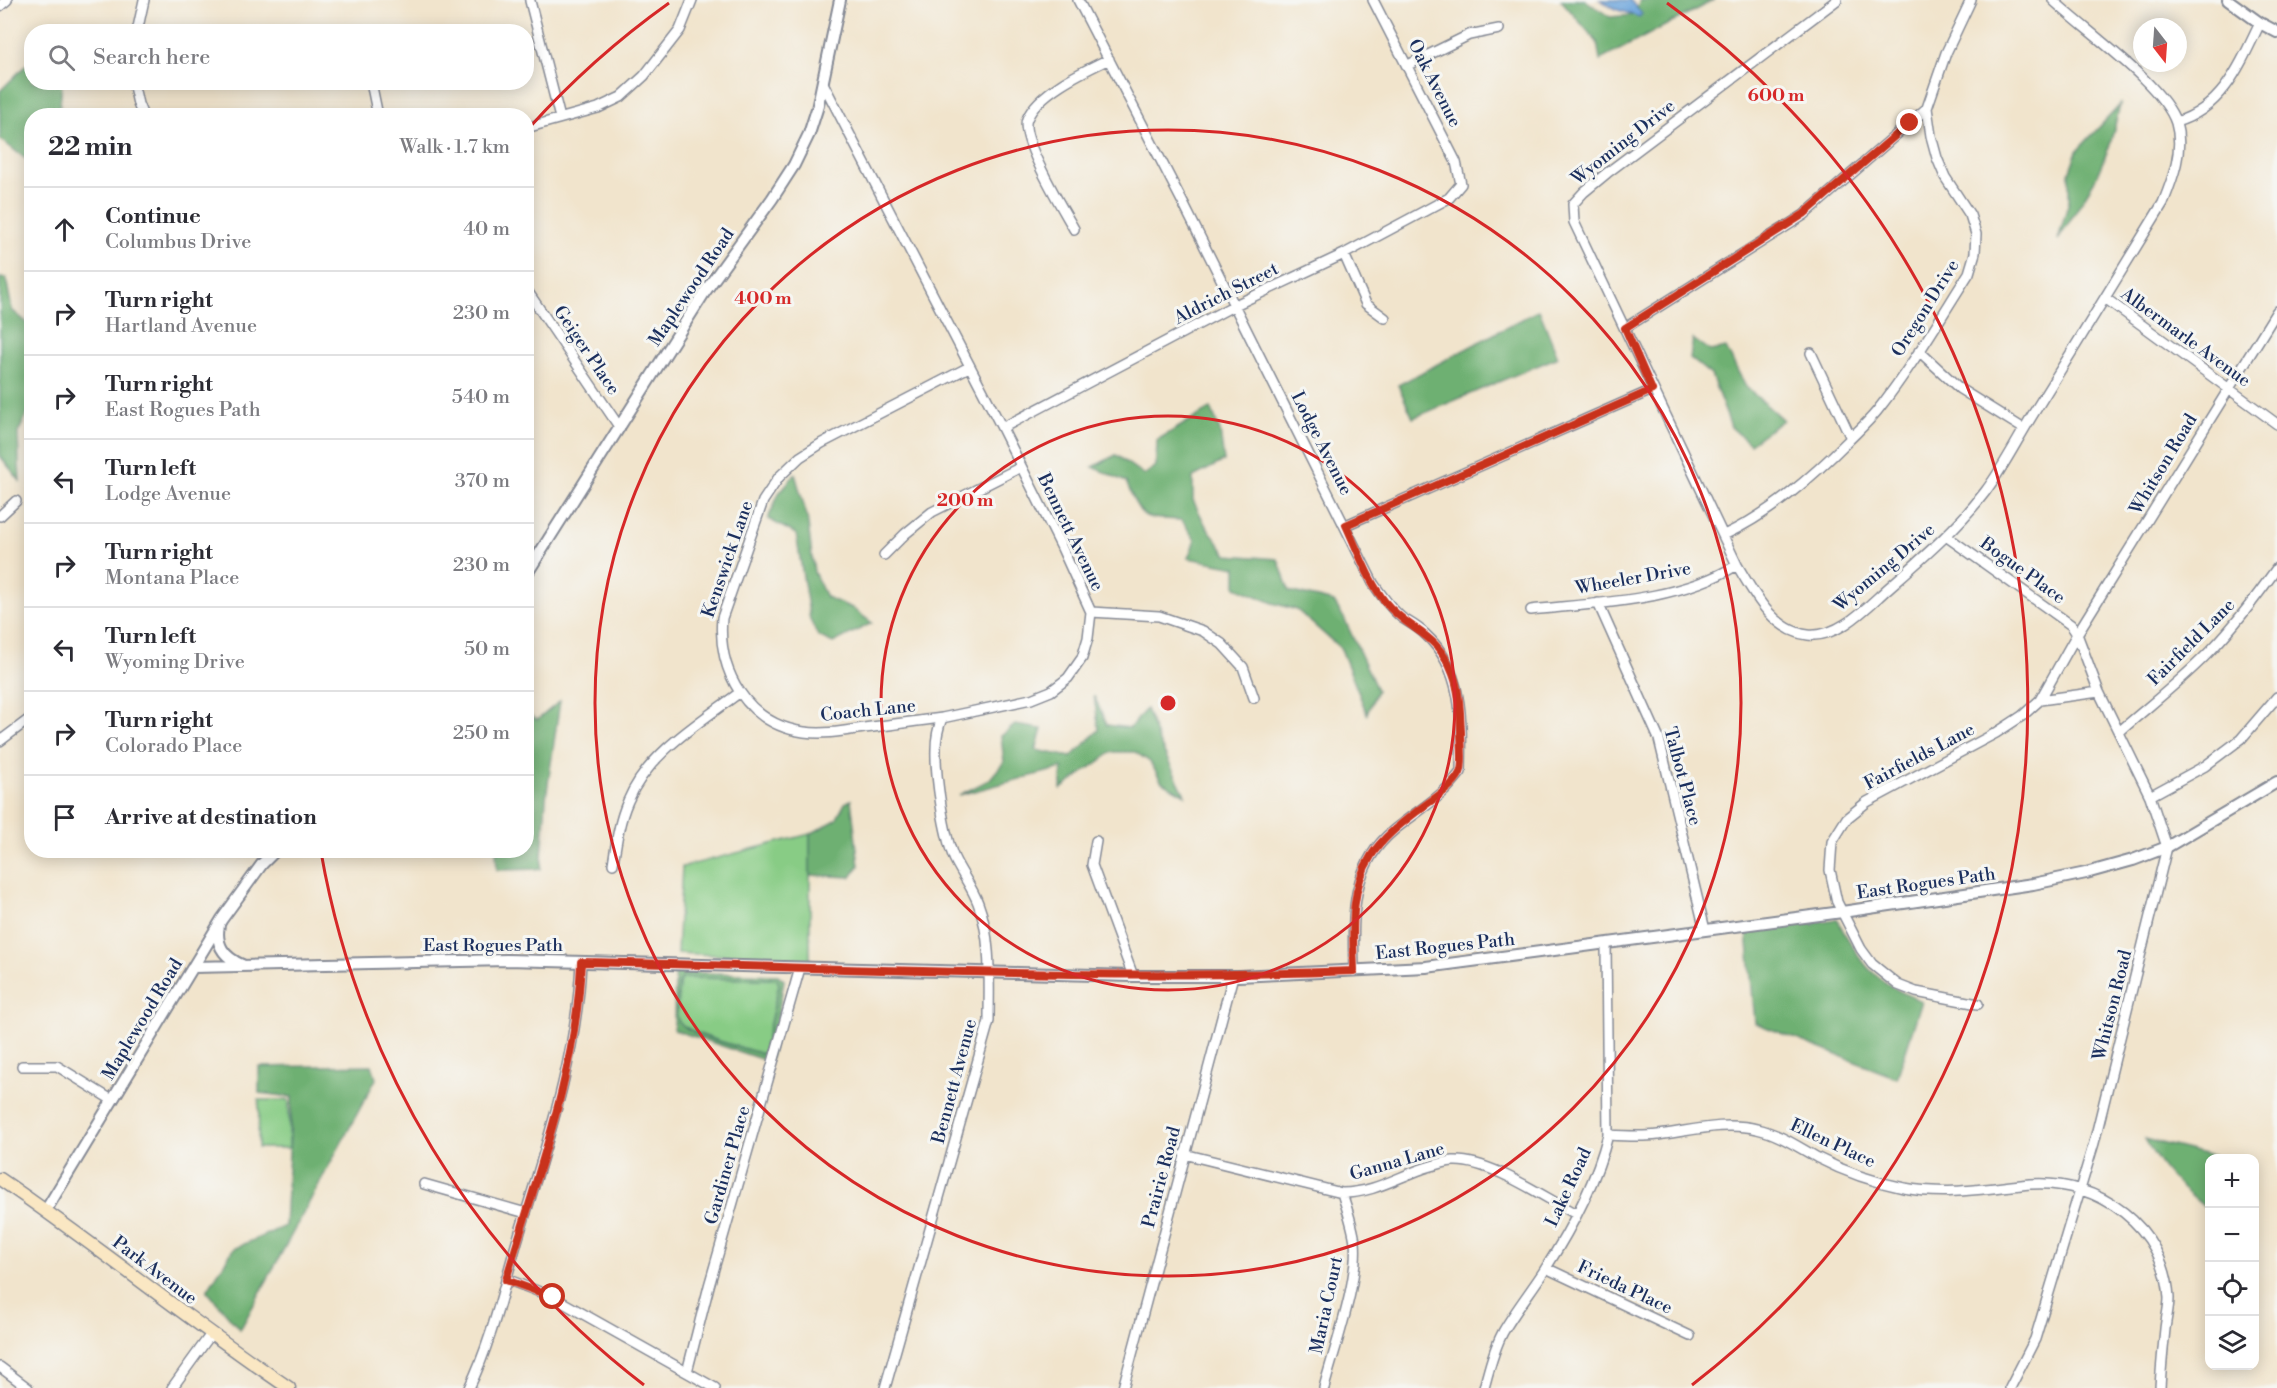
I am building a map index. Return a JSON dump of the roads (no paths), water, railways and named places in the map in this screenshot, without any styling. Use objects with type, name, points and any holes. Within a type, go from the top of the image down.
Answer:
[{"type":"main road","name":"Park Avenue","points":[[0,1179],[46,1210],[211,1334],[289,1388]]},
{"type":"street","points":[[0,6],[7,0]]},
{"type":"street","points":[[139,24],[144,0]]},
{"type":"street","points":[[534,126],[598,108],[621,97],[644,76],[680,30],[692,0]]},
{"type":"street","name":"Maplewood Road","points":[[534,562],[704,293],[794,165],[809,134],[823,83],[840,0]]},
{"type":"street","name":"Lodge Avenue","points":[[1078,0],[1346,525],[1373,583],[1386,603],[1402,618],[1424,632],[1442,651],[1454,675],[1460,710],[1461,772],[1443,792],[1391,832],[1369,858],[1356,893],[1354,971]]},
{"type":"street","name":"Oak Avenue","points":[[1373,0],[1456,162],[1461,184]]},
{"type":"street","name":"Wyoming Drive","points":[[1837,0],[1606,173],[1573,204],[1574,222],[1737,565],[1755,595],[1774,618],[1792,631],[1810,635],[1828,632],[1850,621],[1947,536],[1986,491],[2163,203],[2177,170],[2176,122]]},
{"type":"street","points":[[2053,0],[2142,78],[2160,97],[2176,122],[2192,118],[2212,104],[2226,86],[2260,23]]},
{"type":"street","points":[[2228,0],[2277,32]]},
{"type":"street","points":[[530,1],[560,118]]},
{"type":"street","name":"Oregon Drive","points":[[1724,536],[1778,503],[1833,456],[1875,413],[1919,351],[1969,273],[1975,253],[1976,234],[1970,215],[1937,158],[1927,108],[1946,53],[1968,1]]},
{"type":"street","points":[[1408,65],[1469,35],[1499,29]]},
{"type":"street","points":[[1074,229],[1037,161],[1028,137],[1026,120],[1037,103],[1058,87],[1108,59]]},
{"type":"street","name":"Bennett Avenue","points":[[823,83],[1002,428],[1091,612],[1082,658],[1068,678],[1051,691],[1031,699],[942,718],[937,732],[936,764],[947,838],[978,903],[989,972],[989,1021],[885,1388]]},
{"type":"street","points":[[134,90],[140,108]]},
{"type":"street","points":[[373,90],[376,108]]},
{"type":"street","points":[[1625,328],[1804,214],[1927,108]]},
{"type":"street","name":"Aldrich Street","points":[[1002,428],[1233,306],[1344,254],[1449,198],[1461,184]]},
{"type":"street","points":[[1344,254],[1366,304],[1385,318]]},
{"type":"street","name":"Albermarle Avenue","points":[[2105,298],[2277,424]]},
{"type":"street","name":"Geiger Place","points":[[534,301],[620,428]]},
{"type":"street","name":"Whitson Road","points":[[2040,699],[2077,634],[2277,311]]},
{"type":"street","points":[[1919,351],[1960,389],[2024,429]]},
{"type":"street","points":[[1811,353],[1851,438]]},
{"type":"street","name":"Kenswick Lane","points":[[739,693],[724,658],[720,636],[722,618],[763,501],[779,477],[800,457],[822,443],[969,368]]},
{"type":"street","points":[[1346,525],[1652,390]]},
{"type":"street","points":[[884,555],[932,512],[1021,467]]},
{"type":"street","points":[[0,516],[16,501]]},
{"type":"street","name":"Bogue Place","points":[[1947,536],[2071,625],[2077,634]]},
{"type":"street","name":"Wheeler Drive","points":[[1531,610],[1598,603],[1695,585],[1717,577],[1737,565]]},
{"type":"street","name":"Fairfield Lane","points":[[2119,732],[2168,692],[2213,648],[2249,608],[2277,568]]},
{"type":"street","name":"Talbot Place","points":[[1598,603],[1659,739],[1705,930]]},
{"type":"street","points":[[1091,612],[1159,616],[1203,631],[1222,644],[1243,667],[1254,698]]},
{"type":"street","points":[[2077,634],[2099,692],[2150,796],[2167,847]]},
{"type":"street","points":[[2040,699],[2099,692]]},
{"type":"street","points":[[614,864],[616,844],[628,801],[641,778],[676,740],[739,693]]},
{"type":"street","name":"Coach Lane","points":[[739,693],[752,706],[783,727],[804,732],[832,733],[942,718]]},
{"type":"street","points":[[2150,796],[2205,766],[2241,739],[2277,697]]},
{"type":"street","name":"Fairfields Lane","points":[[1978,1004],[1916,992],[1898,985],[1872,964],[1861,949],[1842,912],[1834,890],[1829,856],[1832,842],[1847,818],[1867,802],[1996,733],[2022,716],[2040,699]]},
{"type":"street","points":[[0,741],[24,723]]},
{"type":"street","name":"East Rogues Path","points":[[193,967],[507,960],[1133,976],[1233,975],[1426,967],[1842,912],[2033,884],[2124,863],[2167,847],[2277,782]]},
{"type":"street","points":[[1096,841],[1092,865],[1133,976]]},
{"type":"street","name":"Whitson Road","points":[[2010,1388],[2035,1339],[2094,1143],[2167,847]]},
{"type":"street","name":"Maplewood Road","points":[[46,1210],[222,919],[268,858]]},
{"type":"street","points":[[222,919],[218,932],[220,947],[228,957],[245,966]]},
{"type":"street","name":"Lake Road","points":[[1484,1388],[1492,1358],[1503,1333],[1546,1268],[1576,1214],[1597,1173],[1608,1135],[1606,944]]},
{"type":"street","points":[[469,1388],[488,1340],[556,1113],[570,1058],[580,994],[581,962]]},
{"type":"street","name":"Gardiner Place","points":[[687,1372],[800,968]]},
{"type":"street","name":"Prairie Road","points":[[1123,1388],[1233,975]]},
{"type":"street","points":[[22,1066],[57,1066],[112,1100]]},
{"type":"street","name":"Ellen Place","points":[[1608,1135],[1656,1135],[1731,1126],[1755,1128],[1775,1134],[1842,1169],[1902,1188],[1951,1192],[2032,1184],[2062,1185],[2079,1189],[2110,1203],[2132,1219],[2148,1235],[2161,1258],[2169,1300],[2160,1388]]},
{"type":"street","name":"Ganna Lane","points":[[1184,1154],[1342,1193],[1360,1193],[1427,1167],[1454,1161],[1473,1163],[1493,1169],[1576,1214]]},
{"type":"street","points":[[424,1184],[526,1213]]},
{"type":"street","name":"Maria Court","points":[[1324,1388],[1350,1290],[1354,1264],[1355,1242],[1342,1193]]},
{"type":"street","name":"Frieda Place","points":[[1546,1268],[1690,1336]]},
{"type":"street","points":[[506,1280],[553,1297],[715,1388]]},
{"type":"street","points":[[172,1388],[211,1334]]},
{"type":"street","points":[[0,1367],[28,1388]]},
{"type":"water","points":[[1600,0],[1630,0],[1642,14],[1639,17],[1618,10]]}]
